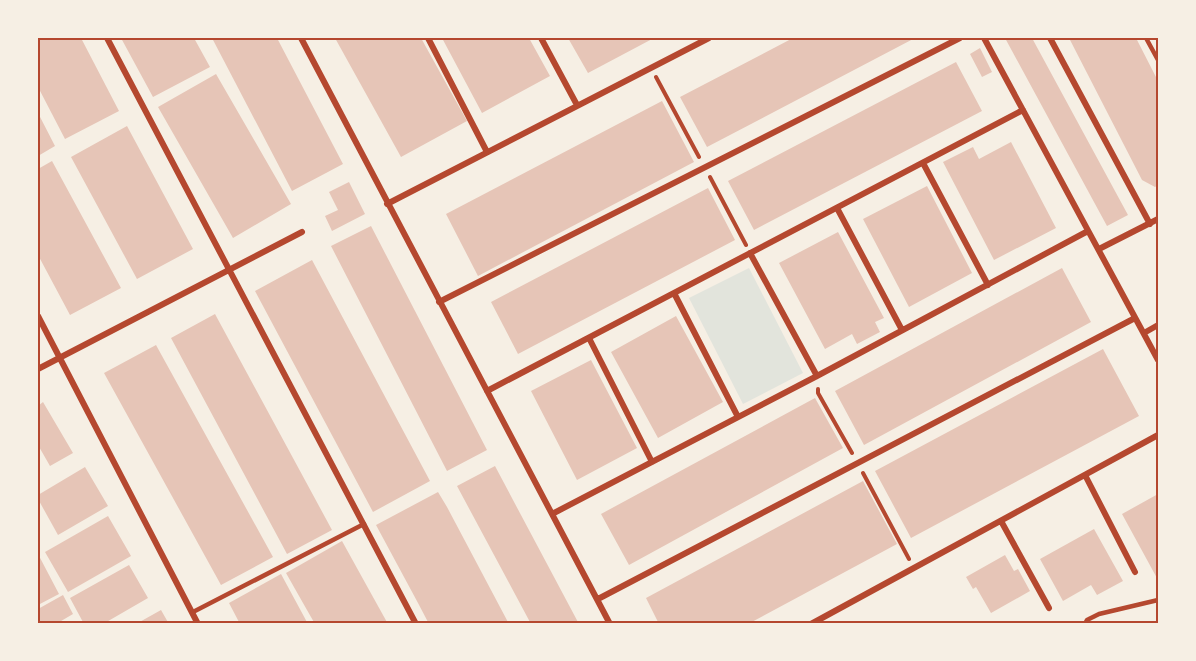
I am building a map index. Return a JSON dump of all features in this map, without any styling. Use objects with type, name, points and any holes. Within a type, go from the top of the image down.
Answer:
[{"type":"street","points":[[107,38],[416,624]]},
{"type":"street","points":[[301,38],[610,624]]},
{"type":"street","points":[[428,38],[487,152]]},
{"type":"street","points":[[541,38],[578,105]]},
{"type":"street","points":[[387,204],[709,38]]},
{"type":"street","points":[[439,302],[960,38]]},
{"type":"street","points":[[984,38],[1158,360]]},
{"type":"street","points":[[1050,38],[1150,224]]},
{"type":"street","points":[[487,392],[1023,110]]},
{"type":"street","points":[[923,163],[988,285]]},
{"type":"street","points":[[837,208],[902,330]]},
{"type":"street","points":[[1099,249],[1158,219]]},
{"type":"street","points":[[552,514],[1088,231]]},
{"type":"street","points":[[38,369],[302,232]]},
{"type":"street","points":[[750,253],[817,376]]},
{"type":"street","points":[[674,293],[738,417]]},
{"type":"street","points":[[38,316],[198,624]]},
{"type":"street","points":[[598,599],[1135,318]]},
{"type":"street","points":[[1144,333],[1158,325]]},
{"type":"street","points":[[589,338],[652,462]]},
{"type":"street","points":[[811,624],[1158,435]]},
{"type":"street","points":[[1085,475],[1135,572]]},
{"type":"street","points":[[1000,520],[1049,608]]},
{"type":"lane","points":[[1146,38],[1158,60]]},
{"type":"lane","points":[[193,612],[363,524]]},
{"type":"lane","points":[[1085,624],[1087,620],[1099,614],[1158,600]]},
{"type":"shaded area","points":[[749,268],[803,373],[743,404],[689,298]]},
{"type":"building","points":[[38,38],[81,38],[119,111],[65,139],[38,87]]},
{"type":"building","points":[[121,38],[194,38],[210,67],[153,97]]},
{"type":"building","points":[[212,38],[277,38],[343,164],[292,191]]},
{"type":"building","points":[[335,38],[421,38],[467,121],[401,157]]},
{"type":"building","points":[[442,38],[529,38],[550,76],[482,113]]},
{"type":"building","points":[[568,38],[654,38],[588,73]]},
{"type":"building","points":[[793,38],[915,38],[707,147],[680,97]]},
{"type":"building","points":[[1005,38],[1032,38],[1128,215],[1107,226]]},
{"type":"building","points":[[1069,38],[1136,38],[1158,81],[1158,185],[1155,187],[1142,180]]},
{"type":"building","points":[[980,48],[992,72],[982,77],[970,54]]},
{"type":"building","points":[[956,62],[982,111],[754,230],[728,181]]},
{"type":"building","points":[[216,74],[291,204],[233,238],[158,107]]},
{"type":"building","points":[[662,101],[694,162],[478,276],[446,214]]},
{"type":"building","points":[[38,113],[55,146],[38,156]]},
{"type":"building","points":[[127,126],[193,249],[137,279],[71,157]]},
{"type":"building","points":[[1011,142],[1056,228],[994,260],[943,162],[973,147],[979,159]]},
{"type":"building","points":[[52,161],[121,288],[70,315],[38,255],[38,169]]},
{"type":"building","points":[[349,182],[365,214],[332,231],[325,216],[338,210],[329,192]]},
{"type":"building","points":[[927,186],[972,273],[909,307],[863,219]]},
{"type":"building","points":[[708,188],[735,240],[518,354],[491,302]]},
{"type":"building","points":[[371,226],[487,450],[447,471],[331,246]]},
{"type":"building","points":[[838,232],[884,318],[875,322],[880,332],[857,344],[852,334],[825,349],[779,263]]},
{"type":"building","points":[[312,260],[430,481],[373,512],[255,291]]},
{"type":"building","points":[[1062,268],[1091,322],[864,445],[835,391]]},
{"type":"building","points":[[215,314],[332,530],[287,554],[171,338]]},
{"type":"building","points":[[676,316],[723,402],[658,438],[611,352]]},
{"type":"building","points":[[156,345],[273,557],[221,585],[104,373]]},
{"type":"building","points":[[1103,349],[1139,416],[911,538],[875,471]]},
{"type":"building","points":[[591,360],[637,448],[577,480],[531,391]]},
{"type":"building","points":[[815,398],[843,448],[629,565],[601,514]]},
{"type":"building","points":[[43,402],[73,453],[50,466],[38,445],[38,406]]},
{"type":"building","points":[[495,466],[579,624],[531,624],[457,486]]},
{"type":"building","points":[[85,467],[108,506],[58,535],[38,495]]},
{"type":"building","points":[[863,481],[897,544],[748,624],[659,624],[646,598]]},
{"type":"building","points":[[438,492],[509,624],[429,624],[376,525]]},
{"type":"building","points":[[1158,494],[1158,580],[1122,514]]},
{"type":"building","points":[[108,516],[131,556],[68,592],[45,552]]},
{"type":"building","points":[[1094,529],[1123,581],[1097,595],[1091,585],[1063,601],[1040,559]]},
{"type":"building","points":[[342,541],[388,624],[315,624],[286,573]]},
{"type":"building","points":[[38,554],[59,594],[38,605]]},
{"type":"building","points":[[1005,555],[1014,571],[1018,569],[1030,591],[991,613],[976,587],[973,589],[966,577]]},
{"type":"building","points":[[129,565],[148,598],[103,624],[84,624],[70,598]]},
{"type":"building","points":[[281,574],[308,624],[240,624],[229,603]]},
{"type":"building","points":[[63,595],[73,614],[56,624],[38,624],[38,609]]},
{"type":"building","points":[[161,610],[169,624],[136,624]]}]
